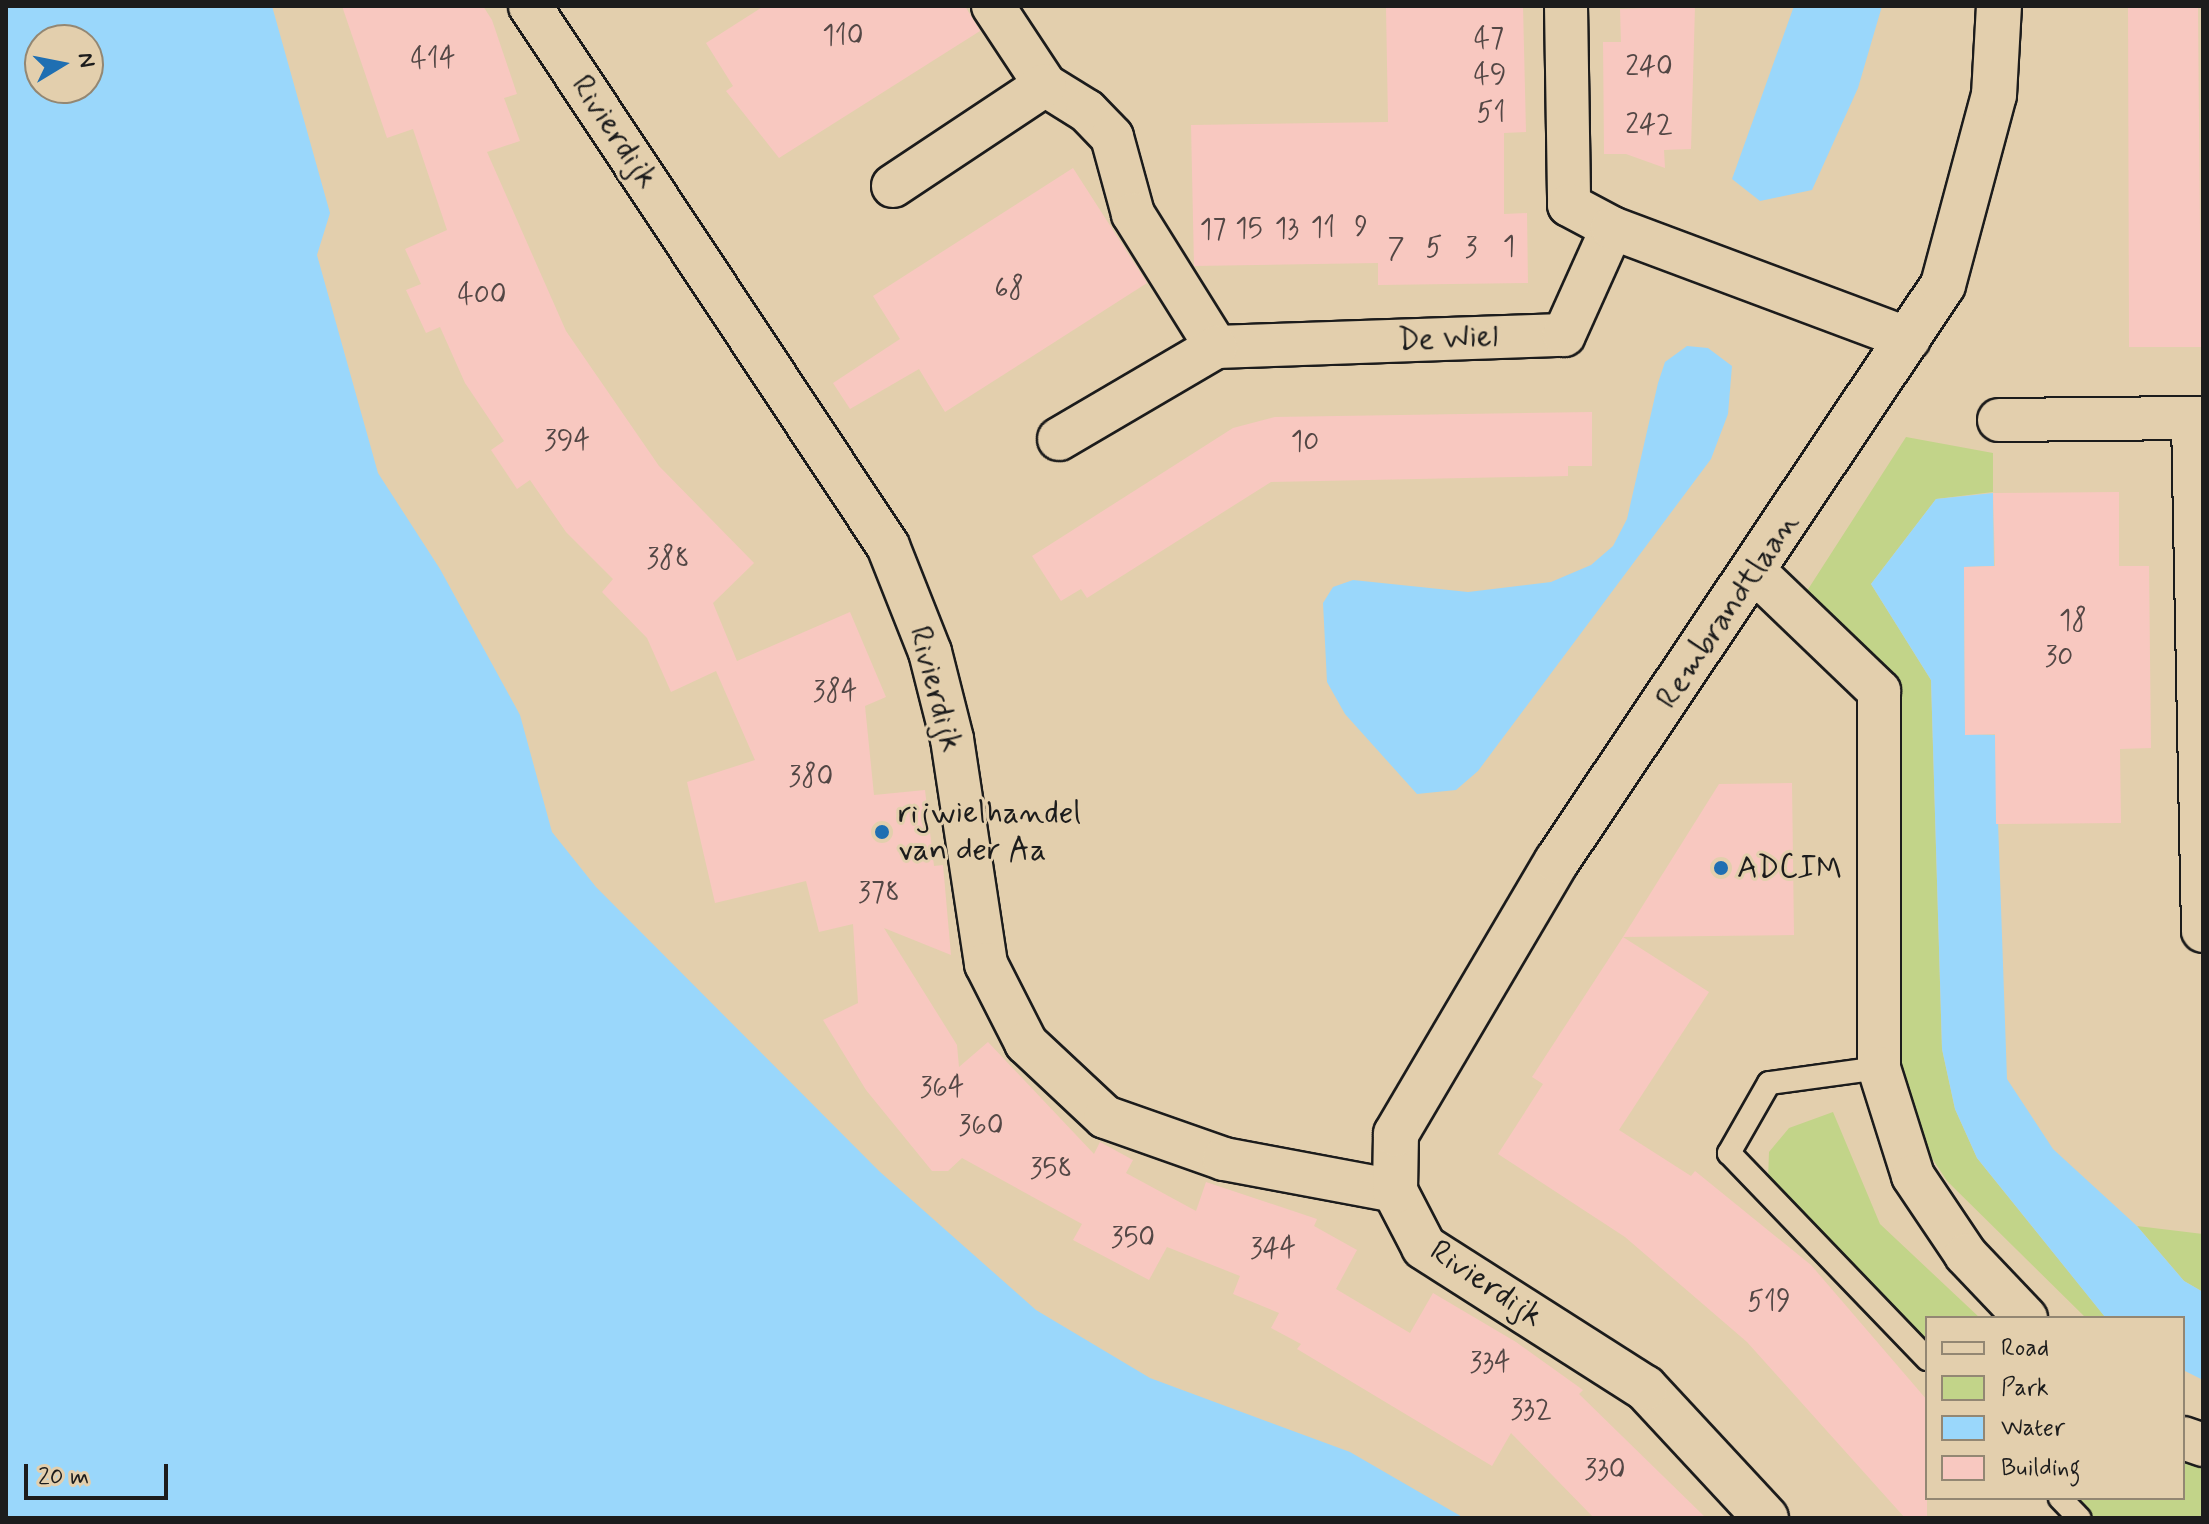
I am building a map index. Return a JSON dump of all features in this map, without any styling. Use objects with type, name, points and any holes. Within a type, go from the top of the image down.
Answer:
[{"type":"street","name":"Rivierdijk","points":[[530,6],[888,546],[930,652],[952,739],[986,964],[1026,1043],[1105,1117],[1224,1159],[1395,1191],[1424,1247],[1645,1388],[1766,1518]]},
{"type":"street","points":[[993,6],[1045,85],[1087,111],[1112,137],[1133,214],[1216,347]]},
{"type":"street","points":[[1566,6],[1569,205],[1612,228],[1909,339]]},
{"type":"street","name":"Rembrandtlaan","points":[[1395,1191],[1396,1134],[1557,861],[1755,572],[1909,339],[1947,271],[1994,95],[1999,6]]},
{"type":"street","points":[[893,186],[1045,85]]},
{"type":"street","name":"De Wiel","points":[[1059,439],[1216,347],[1564,335],[1612,228]]},
{"type":"street","points":[[1999,420],[2198,418],[2203,931]]},
{"type":"street","points":[[1755,572],[1879,691],[1879,1068],[1913,1176],[1966,1255],[2024,1316]]},
{"type":"lane","points":[[1879,1068],[1769,1083],[1729,1153],[1925,1357]]},
{"type":"lane","points":[[2062,1500],[2079,1518]]},
{"type":"green space","points":[[1906,437],[1993,453],[1993,492],[1936,499],[1871,584],[1931,680],[1942,1049],[1955,1109],[1977,1158],[2104,1316],[2084,1316],[1947,1181],[1908,1122],[1895,1065],[1901,936],[1887,693],[1805,594]]},
{"type":"green space","points":[[1833,1112],[1880,1224],[1978,1316],[1925,1316],[1925,1348],[1768,1180],[1769,1152],[1789,1128]]},
{"type":"green space","points":[[2137,1226],[2203,1234],[2203,1292],[2184,1281]]},
{"type":"green space","points":[[2185,1460],[2203,1465],[2203,1518],[2089,1518],[2070,1500],[2185,1500]]},
{"type":"water","points":[[6,6],[272,6],[330,213],[317,255],[378,473],[440,569],[520,715],[552,832],[596,887],[879,1171],[1036,1310],[1150,1378],[1350,1452],[1464,1518],[6,1518]]},
{"type":"water","points":[[1794,6],[1882,6],[1858,88],[1812,190],[1760,201],[1732,179]]},
{"type":"water","points":[[1687,346],[1708,348],[1732,366],[1728,414],[1711,459],[1478,771],[1456,790],[1417,794],[1345,714],[1327,682],[1323,603],[1333,587],[1353,580],[1468,592],[1551,582],[1591,565],[1613,546],[1627,519],[1665,362]]},
{"type":"water","points":[[1993,493],[1994,566],[1964,567],[1965,734],[1995,735],[2007,1079],[2053,1149],[2137,1226],[2184,1281],[2203,1292],[2203,1380],[2185,1371],[2185,1316],[2104,1316],[1977,1158],[1955,1109],[1942,1049],[1931,680],[1871,584],[1936,499]]},
{"type":"building","points":[[342,6],[483,6],[492,20],[517,94],[504,98],[520,141],[487,152],[566,331],[659,466],[754,563],[713,603],[737,661],[850,612],[886,697],[865,706],[874,795],[925,790],[934,866],[943,865],[951,955],[884,928],[957,1045],[959,1067],[988,1042],[1094,1154],[1100,1142],[1133,1160],[1126,1173],[1196,1211],[1206,1182],[1317,1219],[1314,1226],[1357,1250],[1336,1289],[1410,1333],[1433,1293],[1516,1342],[1583,1390],[1579,1394],[1706,1518],[1594,1518],[1511,1433],[1492,1466],[1297,1349],[1301,1344],[1271,1328],[1279,1313],[1233,1294],[1240,1276],[1167,1247],[1149,1280],[1073,1240],[1082,1224],[962,1158],[948,1171],[932,1171],[866,1090],[823,1020],[858,1003],[853,924],[819,932],[806,881],[715,903],[687,782],[755,760],[716,671],[671,692],[647,638],[602,592],[613,579],[566,532],[530,480],[517,489],[491,450],[504,441],[465,383],[440,327],[426,333],[406,290],[421,284],[405,249],[447,230],[413,129],[387,138]]},
{"type":"building","points":[[764,6],[965,6],[980,31],[779,158],[726,91],[733,86],[706,43]]},
{"type":"building","points":[[1523,6],[1526,132],[1504,133],[1504,214],[1527,213],[1528,283],[1378,285],[1378,263],[1194,266],[1191,125],[1388,122],[1386,7]]},
{"type":"building","points":[[1695,6],[1691,149],[1664,150],[1665,168],[1626,154],[1604,154],[1603,42],[1621,42],[1620,9]]},
{"type":"building","points":[[2128,6],[2198,6],[2201,347],[2129,347]]},
{"type":"building","points":[[1073,168],[1147,283],[945,412],[919,369],[850,409],[833,383],[900,339],[873,296]]},
{"type":"building","points":[[1592,412],[1592,466],[1568,466],[1568,476],[1271,482],[1087,598],[1081,589],[1061,601],[1032,556],[1233,428],[1275,417]]},
{"type":"building","points":[[2119,492],[2119,566],[2149,566],[2151,748],[2120,749],[2121,823],[1996,824],[1995,734],[1965,735],[1964,567],[1995,566],[1993,493]]},
{"type":"building","points":[[1792,783],[1794,935],[1623,937],[1719,784]]},
{"type":"building","points":[[1623,937],[1709,992],[1619,1130],[1691,1176],[1695,1171],[1811,1265],[1925,1398],[1927,1518],[1905,1518],[1747,1342],[1625,1237],[1498,1154],[1543,1084],[1532,1077]]},
{"type":"place","name":"rijwielhandel van der Aa","points":[[882,832]]},
{"type":"place","name":"ADCIM","points":[[1721,868]]}]
